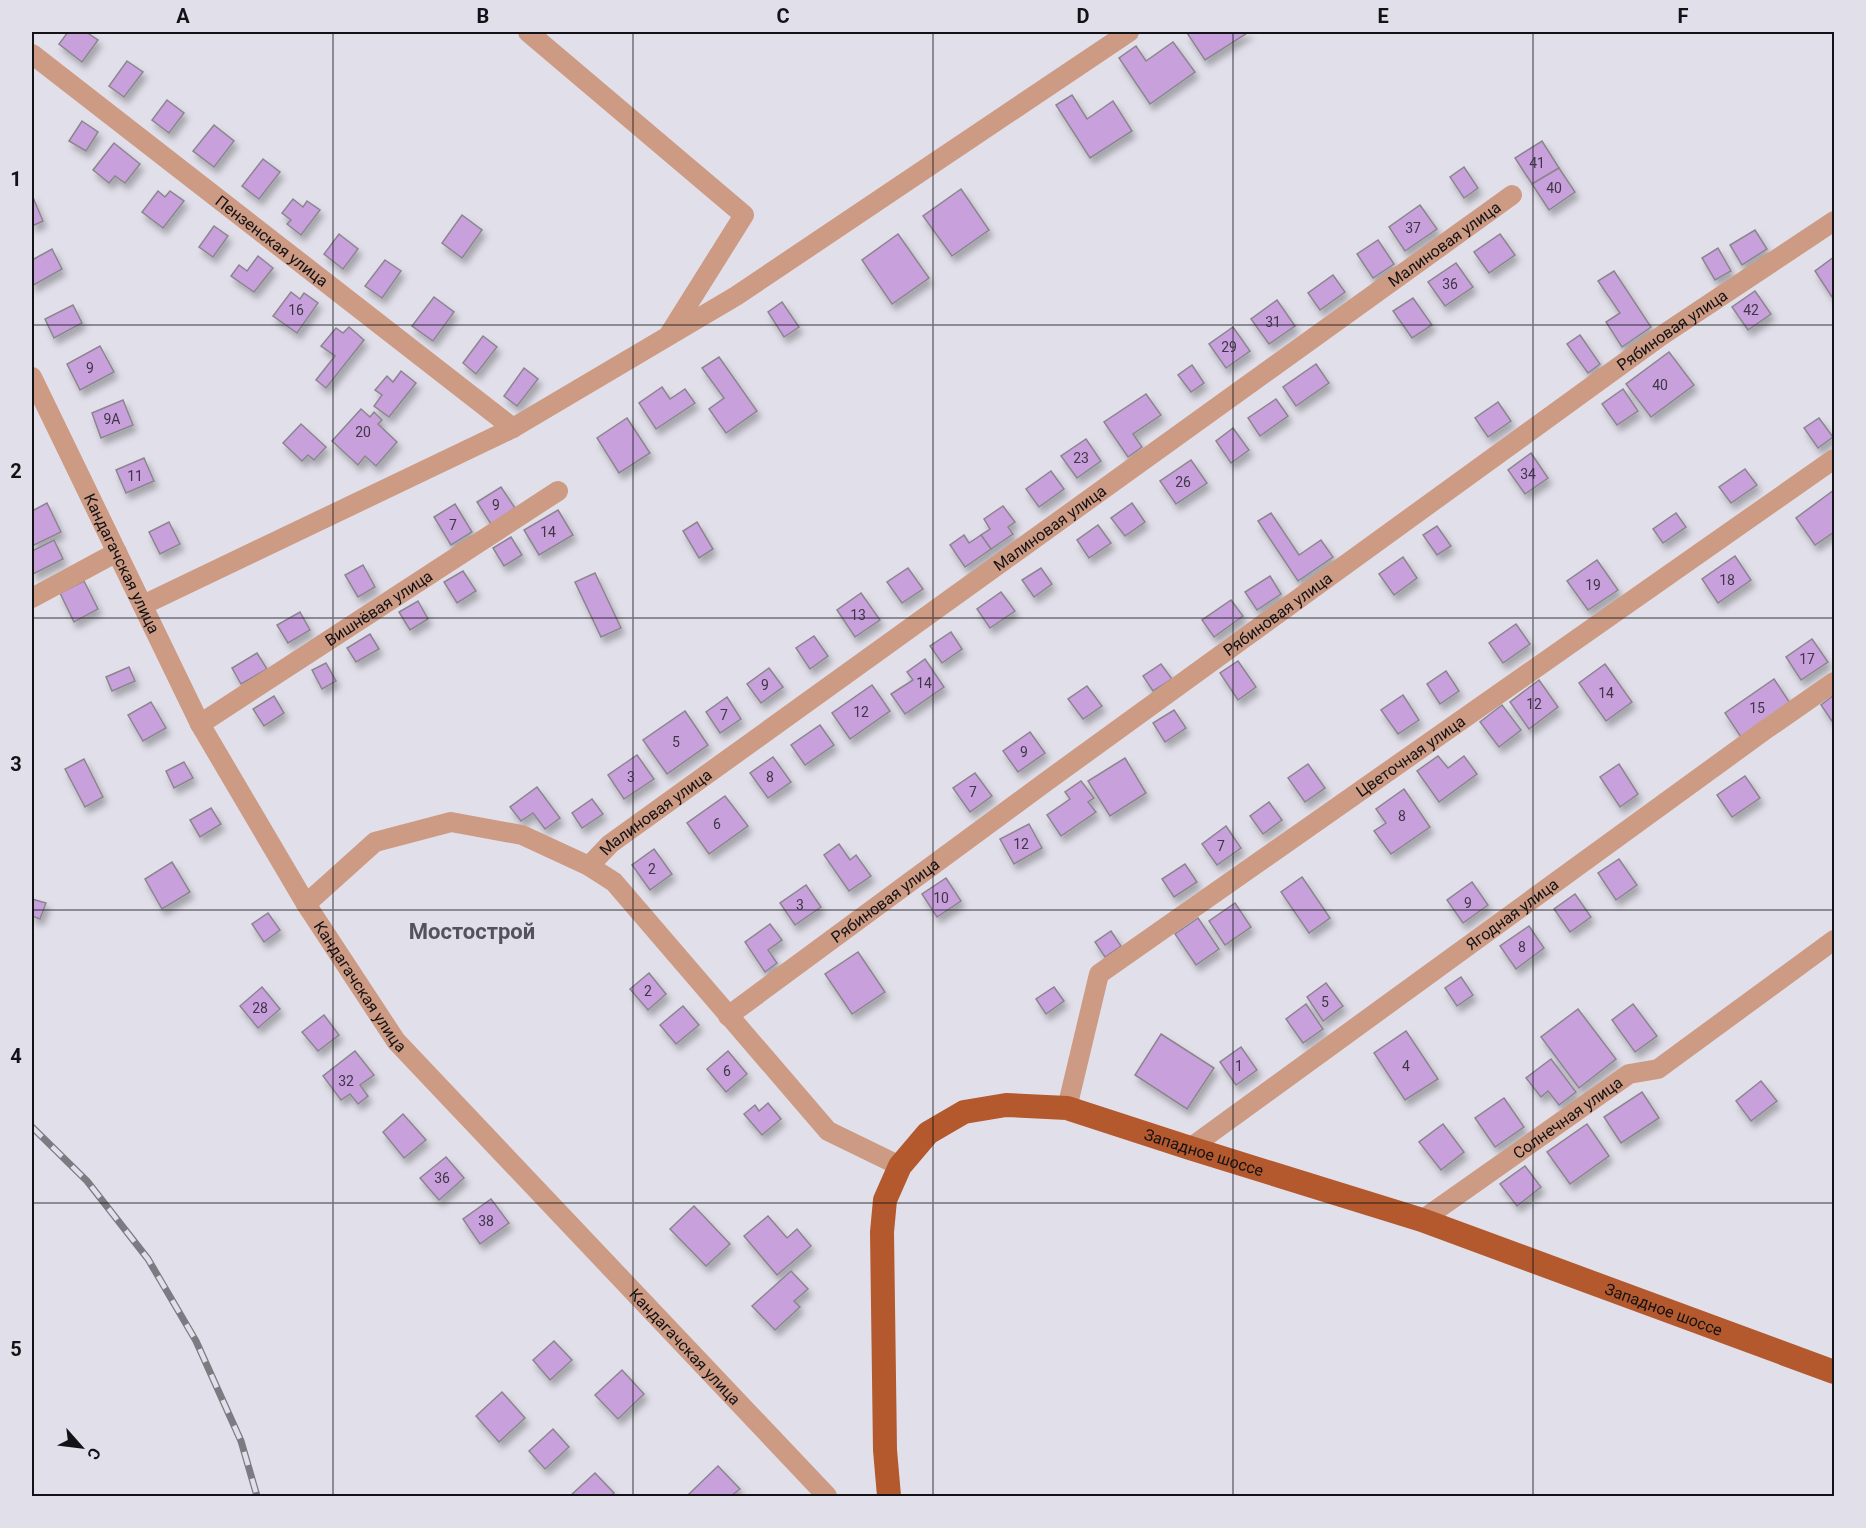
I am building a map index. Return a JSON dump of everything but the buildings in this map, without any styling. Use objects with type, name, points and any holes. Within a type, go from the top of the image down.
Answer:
[{"type":"main road","name":"Западное шоссе","points":[[889,1497],[885,1450],[882,1232],[885,1200],[900,1166],[928,1133],[964,1112],[1006,1105],[1067,1108],[1422,1220],[1834,1372]]},
{"type":"street","points":[[528,32],[744,215],[669,335]]},
{"type":"street","points":[[143,605],[513,428],[736,296],[1129,32]]},
{"type":"street","name":"Пензенская улица","points":[[32,54],[513,428]]},
{"type":"street","name":"Малиновая улица","points":[[589,866],[610,844],[1512,195]]},
{"type":"street","name":"Рябиновая улица","points":[[728,1016],[1047,781],[1661,336],[1834,221]]},
{"type":"street","name":"Кандагачская улица","points":[[32,377],[200,724],[306,904],[396,1041],[828,1497]]},
{"type":"street","name":"Цветочная улица","points":[[1067,1108],[1099,974],[1834,459]]},
{"type":"street","name":"Вишнёвая улица","points":[[200,724],[558,491]]},
{"type":"street","points":[[32,598],[117,552]]},
{"type":"street","name":"Ягодная улица","points":[[1190,1148],[1834,682]]},
{"type":"street","points":[[306,904],[375,842],[451,822],[522,835],[589,866],[614,882],[828,1131],[900,1166]]},
{"type":"street","name":"Солнечная улица","points":[[1422,1220],[1629,1074],[1658,1070],[1834,940]]},
{"type":"railway","points":[[32,1127],[87,1181],[148,1259],[196,1341],[241,1441],[257,1496]]},
{"type":"district","name":"Мостострой","points":[[472,931]]}]
